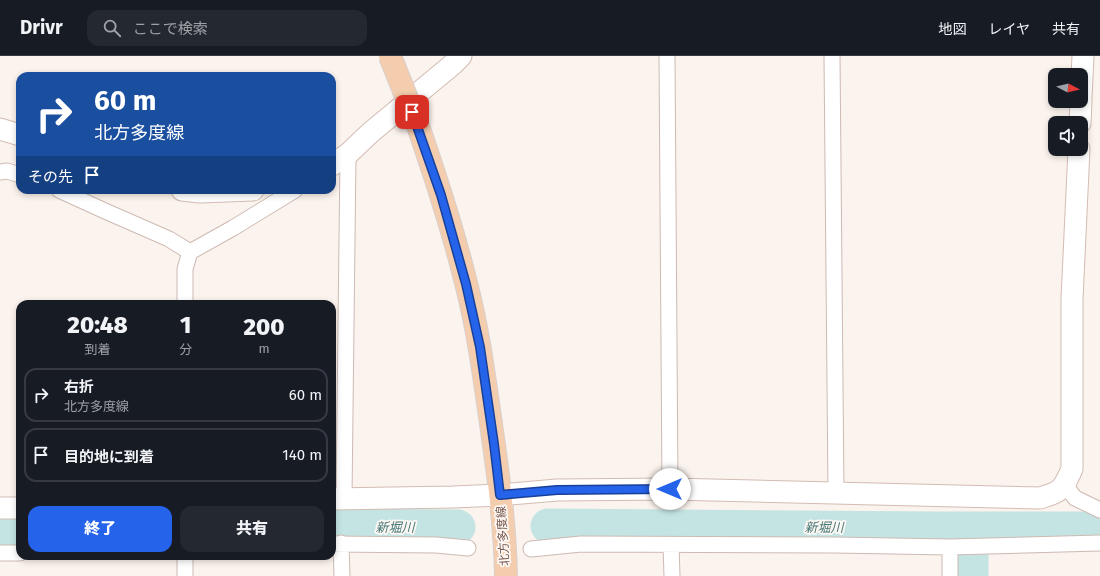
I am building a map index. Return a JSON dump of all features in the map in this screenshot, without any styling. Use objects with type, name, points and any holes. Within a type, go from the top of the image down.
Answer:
[{"type":"main road","name":"北方多度線","points":[[390,56],[418,126],[441,195],[466,284],[480,347],[494,444],[500,495],[506,576]]},
{"type":"street","points":[[461,56],[340,159],[338,498],[454,497],[557,490],[670,489],[1040,498],[1054,494],[1065,485],[1072,468],[1072,299],[1079,156]]},
{"type":"street","points":[[668,56],[670,489]]},
{"type":"street","points":[[832,56],[836,493]]},
{"type":"street","points":[[1082,68],[1083,56]]},
{"type":"street","points":[[0,129],[16,134]]},
{"type":"street","points":[[0,172],[7,171],[16,174]]},
{"type":"street","points":[[68,194],[169,239],[190,252]]},
{"type":"street","points":[[185,300],[185,269],[190,252],[288,194]]},
{"type":"street","points":[[1065,485],[1075,498],[1100,510]]},
{"type":"street","points":[[0,508],[16,508]]},
{"type":"street","points":[[531,549],[581,544],[950,547],[1100,543]]},
{"type":"street","points":[[342,576],[337,544],[436,545],[468,548]]},
{"type":"street","points":[[671,545],[672,576]]},
{"type":"street","points":[[950,547],[950,576]]},
{"type":"street","points":[[0,553],[16,552]]},
{"type":"street","points":[[185,560],[185,576]]},
{"type":"waterway","name":"新堀川","points":[[336,526],[458,527]]},
{"type":"waterway","name":"新堀川","points":[[548,526],[1100,529]]},
{"type":"waterway","name":"新堀川","points":[[0,529],[16,528]]},
{"type":"waterway","points":[[971,529],[971,576]]},
{"type":"route","points":[[412,112],[441,195],[466,284],[480,347],[500,495],[557,490],[670,489]]}]
